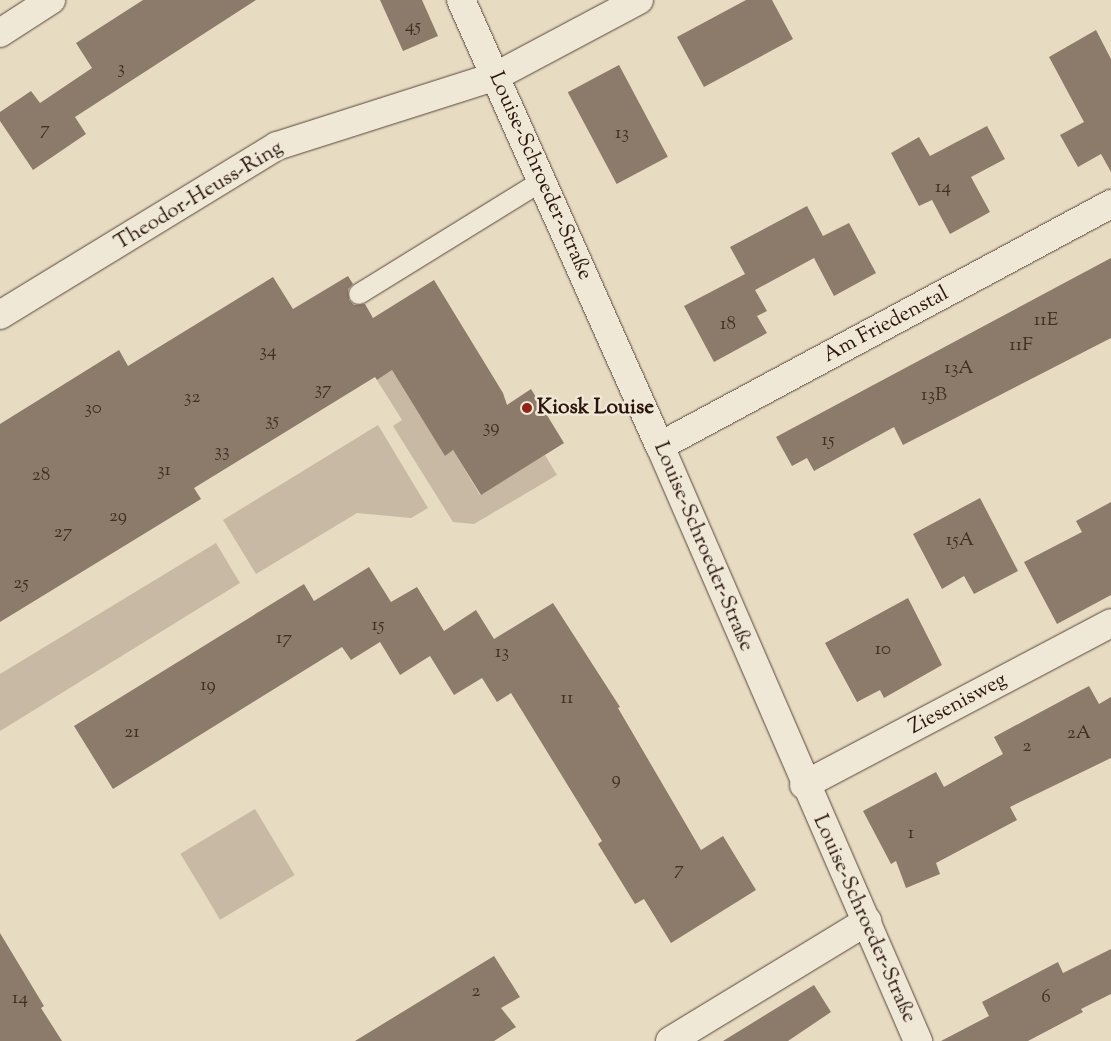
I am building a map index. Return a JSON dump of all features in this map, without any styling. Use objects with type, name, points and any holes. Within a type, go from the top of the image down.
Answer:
[{"type":"street","points":[[0,33],[51,0]]},
{"type":"street","name":"Louise-Schroeder-Straße","points":[[460,0],[496,76],[660,446],[804,785],[867,921],[918,1041]]},
{"type":"street","name":"Theodor-Heuss-Ring","points":[[0,315],[277,146],[496,76],[639,0]]},
{"type":"street","name":"Am Friedenstal","points":[[660,446],[1111,204]]},
{"type":"street","name":"Ziesenisweg","points":[[804,785],[1111,623]]},
{"type":"street","points":[[670,1041],[867,921]]},
{"type":"lane","points":[[359,294],[542,181]]},
{"type":"shaded area","points":[[392,370],[445,455],[453,450],[480,495],[545,455],[557,475],[474,524],[453,522],[393,426],[402,420],[377,380]]},
{"type":"shaded area","points":[[378,425],[428,508],[411,518],[357,513],[256,574],[223,520]]},
{"type":"shaded area","points":[[216,543],[240,583],[0,731],[0,674]]},
{"type":"shaded area","points":[[255,809],[295,875],[220,920],[180,854]]},
{"type":"building","points":[[143,0],[256,0],[75,117],[86,134],[33,170],[0,121],[0,112],[31,91],[40,103],[92,68],[76,43]]},
{"type":"building","points":[[380,0],[422,0],[438,36],[403,51]]},
{"type":"building","points":[[746,0],[772,0],[793,39],[704,87],[677,37]]},
{"type":"building","points":[[1096,30],[1111,59],[1111,172],[1101,154],[1078,167],[1060,135],[1084,122],[1049,57]]},
{"type":"building","points":[[619,65],[668,157],[617,184],[568,92]]},
{"type":"building","points":[[987,126],[1005,159],[971,177],[990,212],[950,234],[932,200],[919,206],[891,153],[919,137],[930,156]]},
{"type":"building","points":[[807,206],[823,236],[849,223],[876,273],[834,296],[814,258],[755,290],[767,311],[757,316],[767,333],[714,362],[684,306],[745,274],[730,247]]},
{"type":"building","points":[[1111,258],[1111,338],[903,445],[894,427],[814,471],[807,458],[792,466],[776,437]]},
{"type":"building","points":[[348,276],[353,284],[348,289],[349,300],[354,305],[365,304],[373,318],[434,280],[503,393],[507,405],[531,389],[564,443],[481,495],[453,450],[445,456],[392,370],[377,380],[375,377],[194,488],[201,499],[0,622],[0,424],[119,350],[128,366],[273,277],[293,309]]},
{"type":"building","points":[[980,498],[1018,571],[974,594],[964,576],[942,589],[913,534]]},
{"type":"building","points":[[1111,502],[1111,595],[1057,624],[1024,562],[1082,532],[1076,521]]},
{"type":"building","points":[[369,567],[391,602],[417,587],[444,631],[476,610],[494,639],[553,603],[620,707],[618,708],[701,850],[723,836],[756,890],[671,943],[644,899],[635,904],[598,844],[602,841],[511,693],[497,702],[482,678],[454,695],[430,656],[400,675],[380,642],[351,660],[342,647],[113,789],[74,726],[304,584],[314,601]]},
{"type":"building","points":[[908,598],[942,665],[884,698],[880,690],[857,702],[825,643]]},
{"type":"building","points":[[1089,686],[1099,704],[1111,697],[1111,758],[1010,807],[1017,820],[936,863],[940,874],[906,888],[896,861],[891,864],[863,811],[936,772],[944,787],[1003,754],[994,737]]},
{"type":"building","points":[[0,933],[44,1006],[41,1008],[62,1041],[0,1041]]},
{"type":"building","points":[[1111,949],[1111,994],[1081,1009],[1083,1012],[1028,1041],[941,1041],[989,1016],[982,1002],[1058,962],[1063,973]]},
{"type":"building","points":[[494,956],[520,997],[501,1008],[516,1027],[494,1041],[355,1041]]},
{"type":"building","points":[[814,985],[831,1012],[788,1041],[723,1041]]},
{"type":"place","name":"Kiosk Louise","points":[[527,408]]}]
